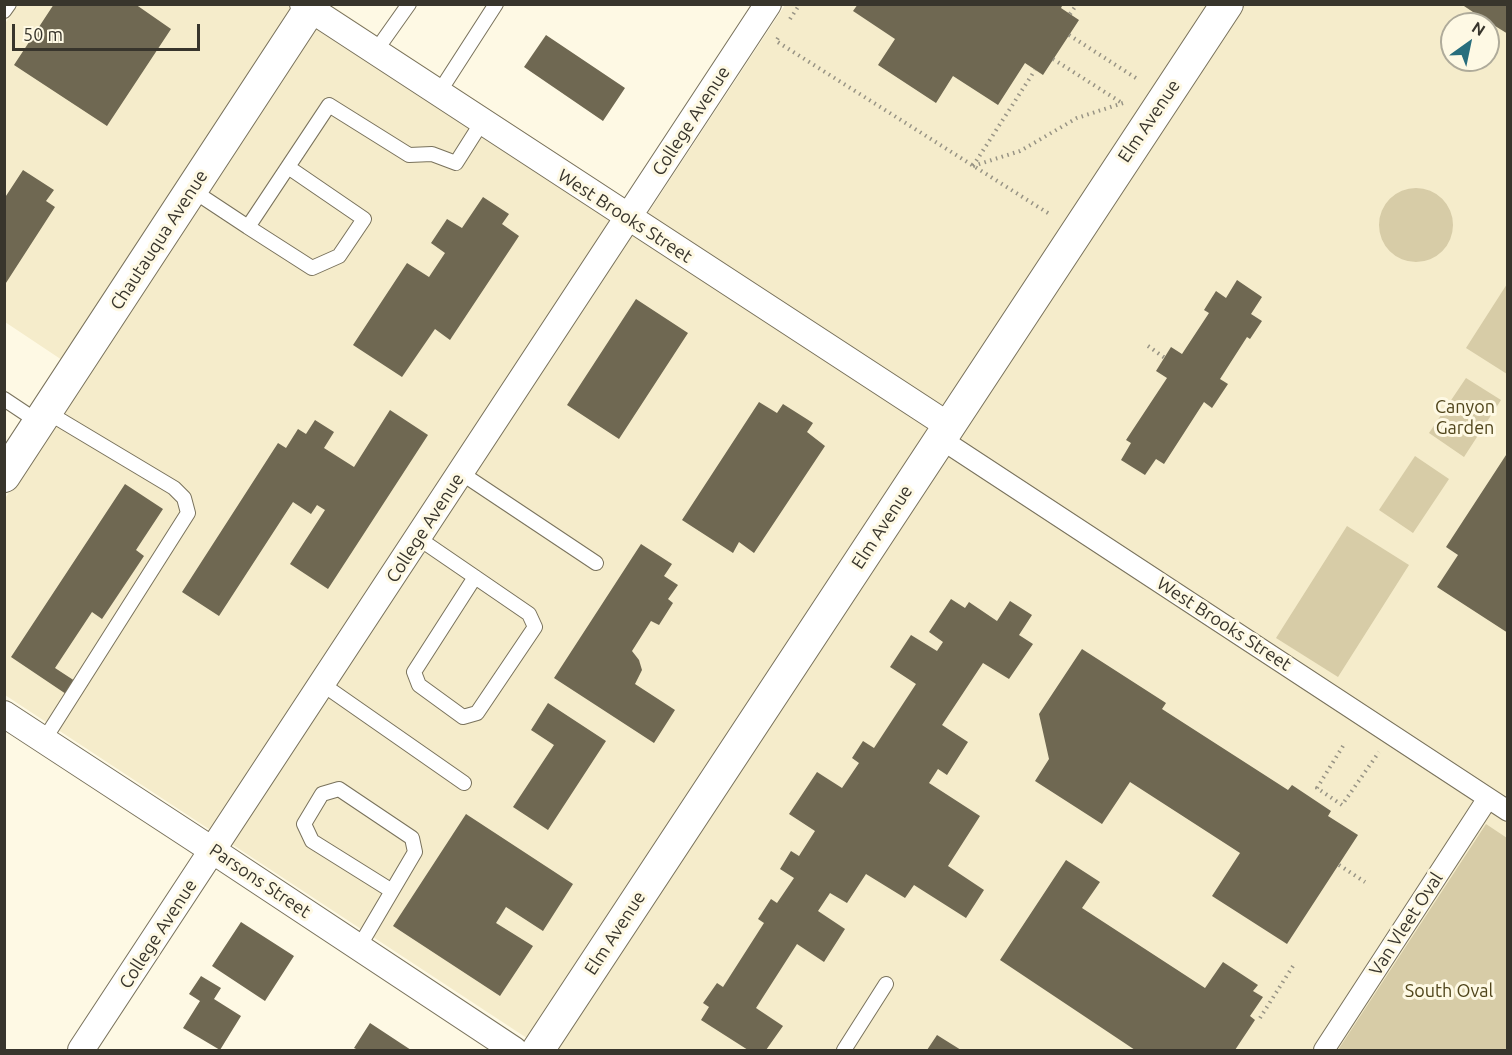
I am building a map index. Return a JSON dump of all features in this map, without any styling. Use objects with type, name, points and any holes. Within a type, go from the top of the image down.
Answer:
[{"type":"street","name":"College Avenue","points":[[81,1050],[768,4]]},
{"type":"street","name":"Elm Avenue","points":[[538,1050],[1227,4]]},
{"type":"street","name":"West Brooks Street","points":[[308,6],[628,218],[1508,811]]},
{"type":"street","name":"Chautauqua Avenue","points":[[4,476],[192,190],[308,6]]},
{"type":"street","name":"Parsons Street","points":[[4,714],[513,1050]]},
{"type":"street","name":"Van Vleet Oval","points":[[1324,1050],[1488,798]]},
{"type":"lane","points":[[4,11],[9,4]]},
{"type":"lane","points":[[375,52],[409,4]]},
{"type":"lane","points":[[438,94],[496,4]]},
{"type":"lane","points":[[248,226],[329,105],[409,155],[432,154],[456,163],[482,122]]},
{"type":"lane","points":[[192,190],[312,268],[339,256],[364,219],[288,167]]},
{"type":"lane","points":[[4,399],[43,417],[174,488],[184,498],[188,513],[44,740]]},
{"type":"lane","points":[[461,472],[596,563]]},
{"type":"lane","points":[[418,538],[475,577],[529,614],[535,627],[477,713],[463,717],[419,686],[414,672],[475,577]]},
{"type":"lane","points":[[322,684],[464,783]]},
{"type":"lane","points":[[359,947],[415,852],[412,838],[339,789],[322,794],[304,824],[312,841],[392,891]]},
{"type":"lane","points":[[844,1050],[886,984]]},
{"type":"path","points":[[788,23],[800,4]]},
{"type":"path","points":[[1070,14],[1077,4]]},
{"type":"path","points":[[782,32],[776,42],[1051,215]]},
{"type":"path","points":[[1069,35],[1139,80]]},
{"type":"path","points":[[972,167],[1020,151],[1077,118],[1122,103],[1053,59]]},
{"type":"path","points":[[972,167],[1035,70]]},
{"type":"path","points":[[1148,346],[1164,358]]},
{"type":"path","points":[[1343,746],[1317,788],[1342,805],[1371,764]]},
{"type":"path","points":[[1338,865],[1365,882]]},
{"type":"path","points":[[1260,1018],[1293,966]]},
{"type":"shaded area","points":[[18,5],[331,5],[648,213],[785,5],[1507,5],[1507,1050],[545,1050],[5,695],[4,500],[86,376],[5,322],[4,25]]},
{"type":"green space","points":[[1416,188],[1430,191],[1442,199],[1450,211],[1453,225],[1450,239],[1442,251],[1430,259],[1416,262],[1402,259],[1390,251],[1382,239],[1379,225],[1382,211],[1390,199],[1402,191]]},
{"type":"green space","points":[[1507,284],[1507,374],[1466,348]]},
{"type":"green space","name":"Canyon Garden","points":[[1466,378],[1501,400],[1464,457],[1429,433]]},
{"type":"green space","name":"Canyon Garden","points":[[1415,456],[1449,479],[1413,533],[1379,510]]},
{"type":"green space","points":[[1347,526],[1409,565],[1338,677],[1276,638]]},
{"type":"green space","name":"South Oval","points":[[1486,824],[1507,838],[1507,1050],[1338,1050]]},
{"type":"building","points":[[54,4],[135,4],[171,29],[107,126],[14,65]]},
{"type":"building","points":[[858,4],[1063,4],[1061,8],[1079,20],[1043,75],[1025,63],[998,105],[953,76],[936,103],[878,65],[895,39],[853,11]]},
{"type":"building","points":[[1461,4],[1508,4],[1508,34],[1500,29],[1500,12],[1473,12]]},
{"type":"building","points":[[546,35],[625,88],[603,121],[524,67]]},
{"type":"building","points":[[23,170],[54,190],[46,201],[55,207],[4,286],[4,199]]},
{"type":"building","points":[[483,197],[509,214],[502,224],[519,236],[450,340],[435,329],[402,377],[353,345],[407,263],[429,277],[445,253],[431,243],[447,219],[462,228]]},
{"type":"building","points":[[1237,280],[1262,297],[1251,314],[1262,321],[1250,339],[1247,337],[1220,379],[1228,384],[1212,408],[1204,402],[1164,464],[1156,459],[1145,475],[1121,460],[1131,443],[1126,440],[1167,378],[1156,371],[1171,347],[1182,354],[1209,313],[1204,310],[1216,291],[1226,298]]},
{"type":"building","points":[[636,299],[688,333],[619,439],[567,405]]},
{"type":"building","points":[[759,402],[777,413],[783,404],[813,423],[807,432],[825,446],[754,553],[739,542],[733,553],[682,520]]},
{"type":"building","points":[[390,410],[428,435],[328,589],[290,564],[325,510],[317,505],[311,514],[293,502],[219,616],[182,592],[278,443],[286,448],[298,429],[306,434],[315,420],[334,432],[324,448],[354,467]]},
{"type":"building","points":[[1508,452],[1508,633],[1437,587],[1458,555],[1446,547]]},
{"type":"building","points":[[125,484],[163,509],[136,550],[144,556],[102,619],[92,612],[55,668],[78,683],[69,696],[11,657]]},
{"type":"building","points":[[641,544],[672,564],[664,576],[678,585],[668,599],[673,603],[659,625],[651,621],[632,651],[639,660],[642,670],[635,684],[675,710],[654,743],[554,678]]},
{"type":"building","points":[[951,599],[965,608],[969,602],[997,621],[1010,601],[1032,615],[1019,635],[1033,644],[1009,679],[983,663],[942,725],[968,742],[947,775],[938,769],[929,783],[980,816],[948,866],[984,890],[966,918],[914,885],[905,898],[866,874],[847,903],[830,893],[818,911],[845,929],[824,962],[797,944],[756,1008],[783,1026],[766,1050],[748,1050],[701,1020],[709,1007],[703,1003],[717,983],[723,987],[764,923],[758,919],[771,899],[777,903],[794,878],[780,869],[791,851],[799,856],[815,831],[789,814],[817,772],[842,788],[859,763],[852,758],[863,741],[874,748],[916,684],[890,667],[911,635],[937,651],[943,642],[929,632]]},
{"type":"building","points":[[1082,649],[1166,703],[1162,709],[1288,790],[1292,785],[1331,811],[1328,816],[1358,835],[1287,944],[1212,896],[1240,853],[1130,782],[1102,824],[1035,781],[1049,759],[1039,714]]},
{"type":"building","points":[[548,703],[606,741],[548,830],[513,807],[554,745],[531,730]]},
{"type":"building","points":[[466,814],[573,884],[543,931],[506,907],[496,923],[533,946],[500,996],[393,926]]},
{"type":"building","points":[[1066,860],[1100,882],[1082,908],[1205,988],[1223,962],[1258,985],[1253,991],[1263,997],[1250,1016],[1255,1020],[1235,1050],[1135,1050],[1000,960]]},
{"type":"building","points":[[241,922],[294,956],[265,1001],[212,966]]},
{"type":"building","points":[[201,976],[221,988],[214,999],[241,1016],[220,1050],[183,1028],[200,1001],[189,994]]},
{"type":"building","points":[[370,1023],[411,1050],[358,1050],[354,1048]]},
{"type":"building","points":[[937,1035],[961,1050],[927,1050]]}]
